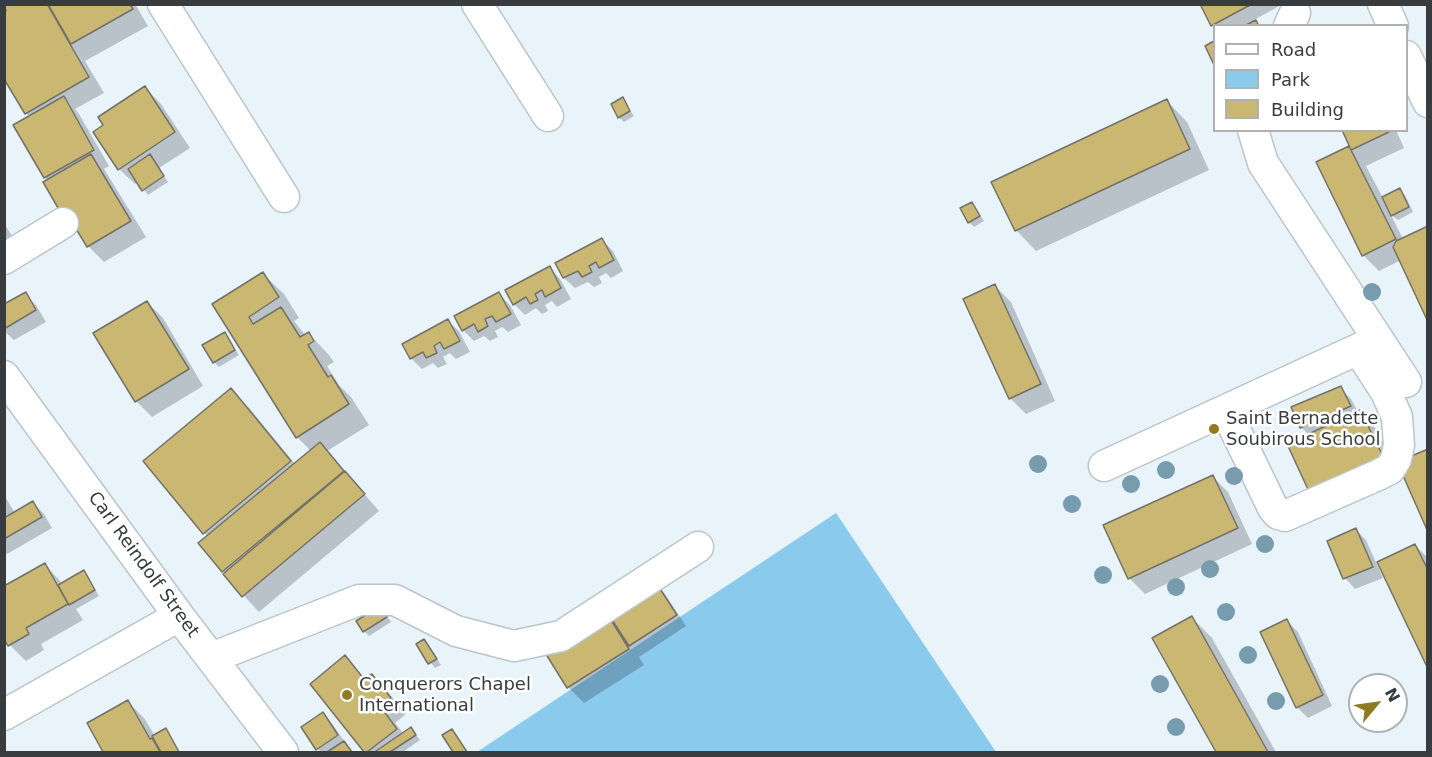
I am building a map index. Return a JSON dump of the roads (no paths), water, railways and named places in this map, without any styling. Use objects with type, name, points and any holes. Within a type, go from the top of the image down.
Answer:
[{"type":"street","points":[[163,4],[284,196]]},
{"type":"street","points":[[477,4],[548,116]]},
{"type":"street","points":[[1383,4],[1391,24]]},
{"type":"street","points":[[1408,58],[1428,102]]},
{"type":"street","points":[[1226,411],[1272,508],[1278,514],[1285,516],[1390,469],[1396,459],[1399,444],[1397,417],[1406,383],[1368,345],[1263,163],[1254,132]]},
{"type":"street","points":[[4,259],[63,223]]},
{"type":"street","points":[[1104,466],[1368,345]]},
{"type":"street","name":"Carl Reindolf Street","points":[[4,376],[179,616],[284,753]]},
{"type":"street","points":[[211,658],[359,600],[395,600],[456,631],[514,646],[561,636],[698,547]]},
{"type":"street","points":[[4,715],[179,616]]},
{"type":"place","name":"Saint Bernadette Soubirous School","points":[[1214,429]]},
{"type":"place","name":"Conquerors Chapel International","points":[[347,695]]}]
